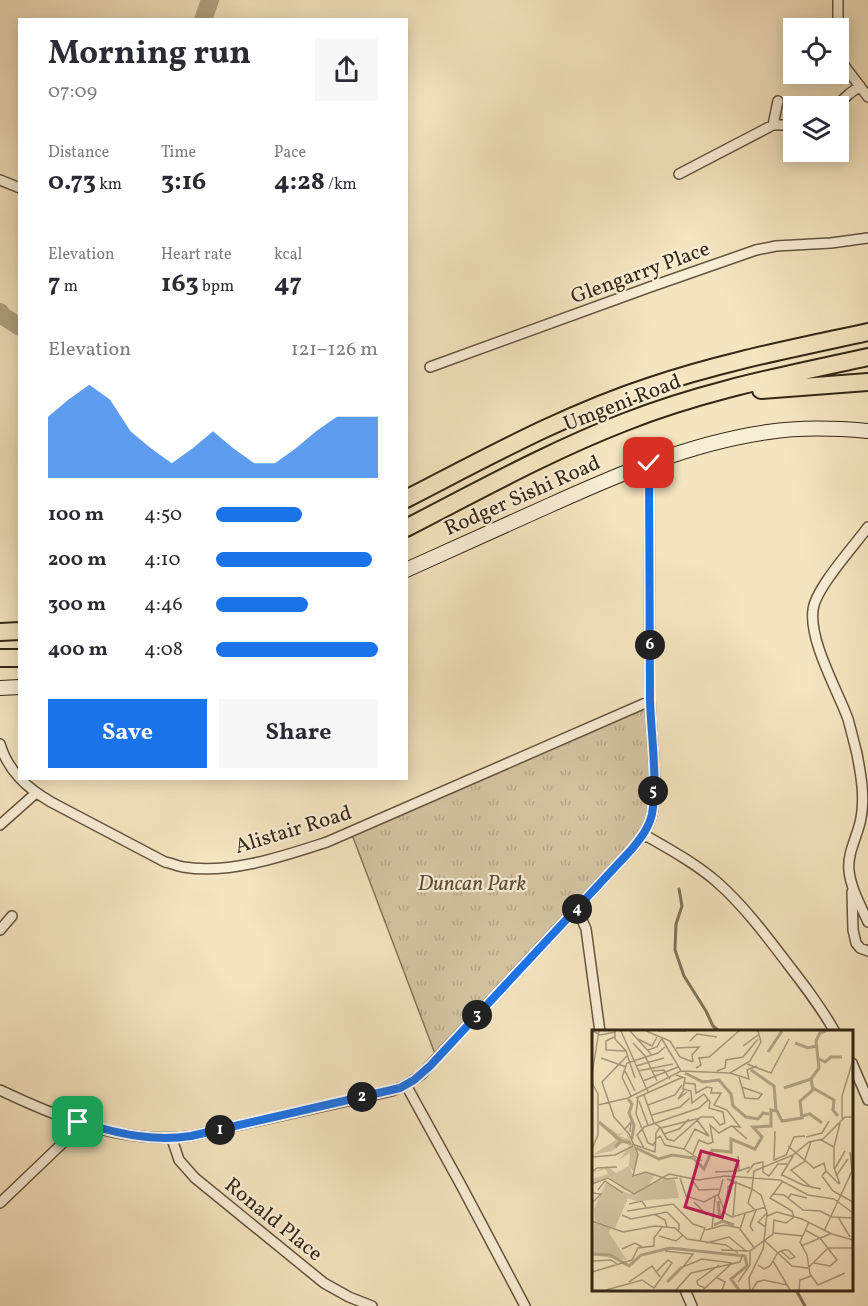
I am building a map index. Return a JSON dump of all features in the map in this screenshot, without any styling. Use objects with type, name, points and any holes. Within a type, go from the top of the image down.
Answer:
[{"type":"highway","name":"Umgeni Road","points":[[408,498],[560,422],[650,386],[703,370],[868,331]]},
{"type":"highway","name":"Umgeni Road","points":[[408,527],[580,440],[626,421],[712,393],[868,357]]},
{"type":"highway","points":[[712,393],[868,382]]},
{"type":"highway","points":[[0,632],[18,631]]},
{"type":"highway","points":[[0,658],[18,658]]},
{"type":"street","points":[[838,0],[838,18]]},
{"type":"street","points":[[849,72],[868,97]]},
{"type":"street","points":[[847,96],[860,86]]},
{"type":"street","points":[[773,125],[778,101]]},
{"type":"street","points":[[679,174],[773,125],[783,125]]},
{"type":"street","points":[[0,180],[18,187]]},
{"type":"street","name":"Glengarry Place","points":[[430,367],[756,250],[799,243],[831,243],[868,238]]},
{"type":"street","name":"Rodger Sishi Road","points":[[408,569],[649,463],[728,439],[769,431],[805,429],[868,431]]},
{"type":"street","points":[[0,1090],[39,1108],[78,1122],[133,1136],[172,1139],[370,1096],[406,1085],[422,1074],[632,849],[650,822],[654,786],[650,701],[649,463]]},
{"type":"street","points":[[868,527],[821,590],[813,611],[818,643],[848,719],[861,777],[863,794],[861,819],[849,863],[855,939],[860,948],[868,951]]},
{"type":"street","points":[[0,688],[18,687]]},
{"type":"street","name":"Alistair Road","points":[[22,780],[36,794],[165,862],[184,867],[227,867],[279,856],[335,838],[650,701]]},
{"type":"street","name":"Alistair Road","points":[[0,744],[4,755],[18,776]]},
{"type":"street","points":[[0,825],[36,794]]},
{"type":"street","points":[[643,834],[700,869],[744,908],[805,987],[834,1030]]},
{"type":"street","points":[[852,886],[868,922]]},
{"type":"street","points":[[577,908],[586,929],[600,1030]]},
{"type":"street","points":[[0,930],[12,916]]},
{"type":"street","points":[[853,1065],[868,1100]]},
{"type":"street","points":[[406,1085],[525,1306]]},
{"type":"street","points":[[0,1203],[69,1137],[78,1122]]},
{"type":"street","name":"Ronald Place","points":[[172,1139],[179,1160],[203,1185],[324,1283],[349,1297],[372,1306]]},
{"type":"street","points":[[685,1291],[692,1306]]},
{"type":"green space","name":"Duncan Park","points":[[650,701],[653,802],[643,834],[437,1059],[351,832]]},
{"type":"waterway","points":[[204,18],[210,0]]},
{"type":"waterway","points":[[0,312],[18,326]]},
{"type":"waterway","points":[[679,889],[682,906],[676,924],[675,950],[684,976],[713,1026],[718,1030]]},
{"type":"waterway","points":[[797,1291],[805,1306]]},
{"type":"route","points":[[78,1122],[133,1136],[172,1139],[400,1088],[414,1080],[430,1066],[632,849],[650,822],[654,786],[650,701],[649,463]]}]
